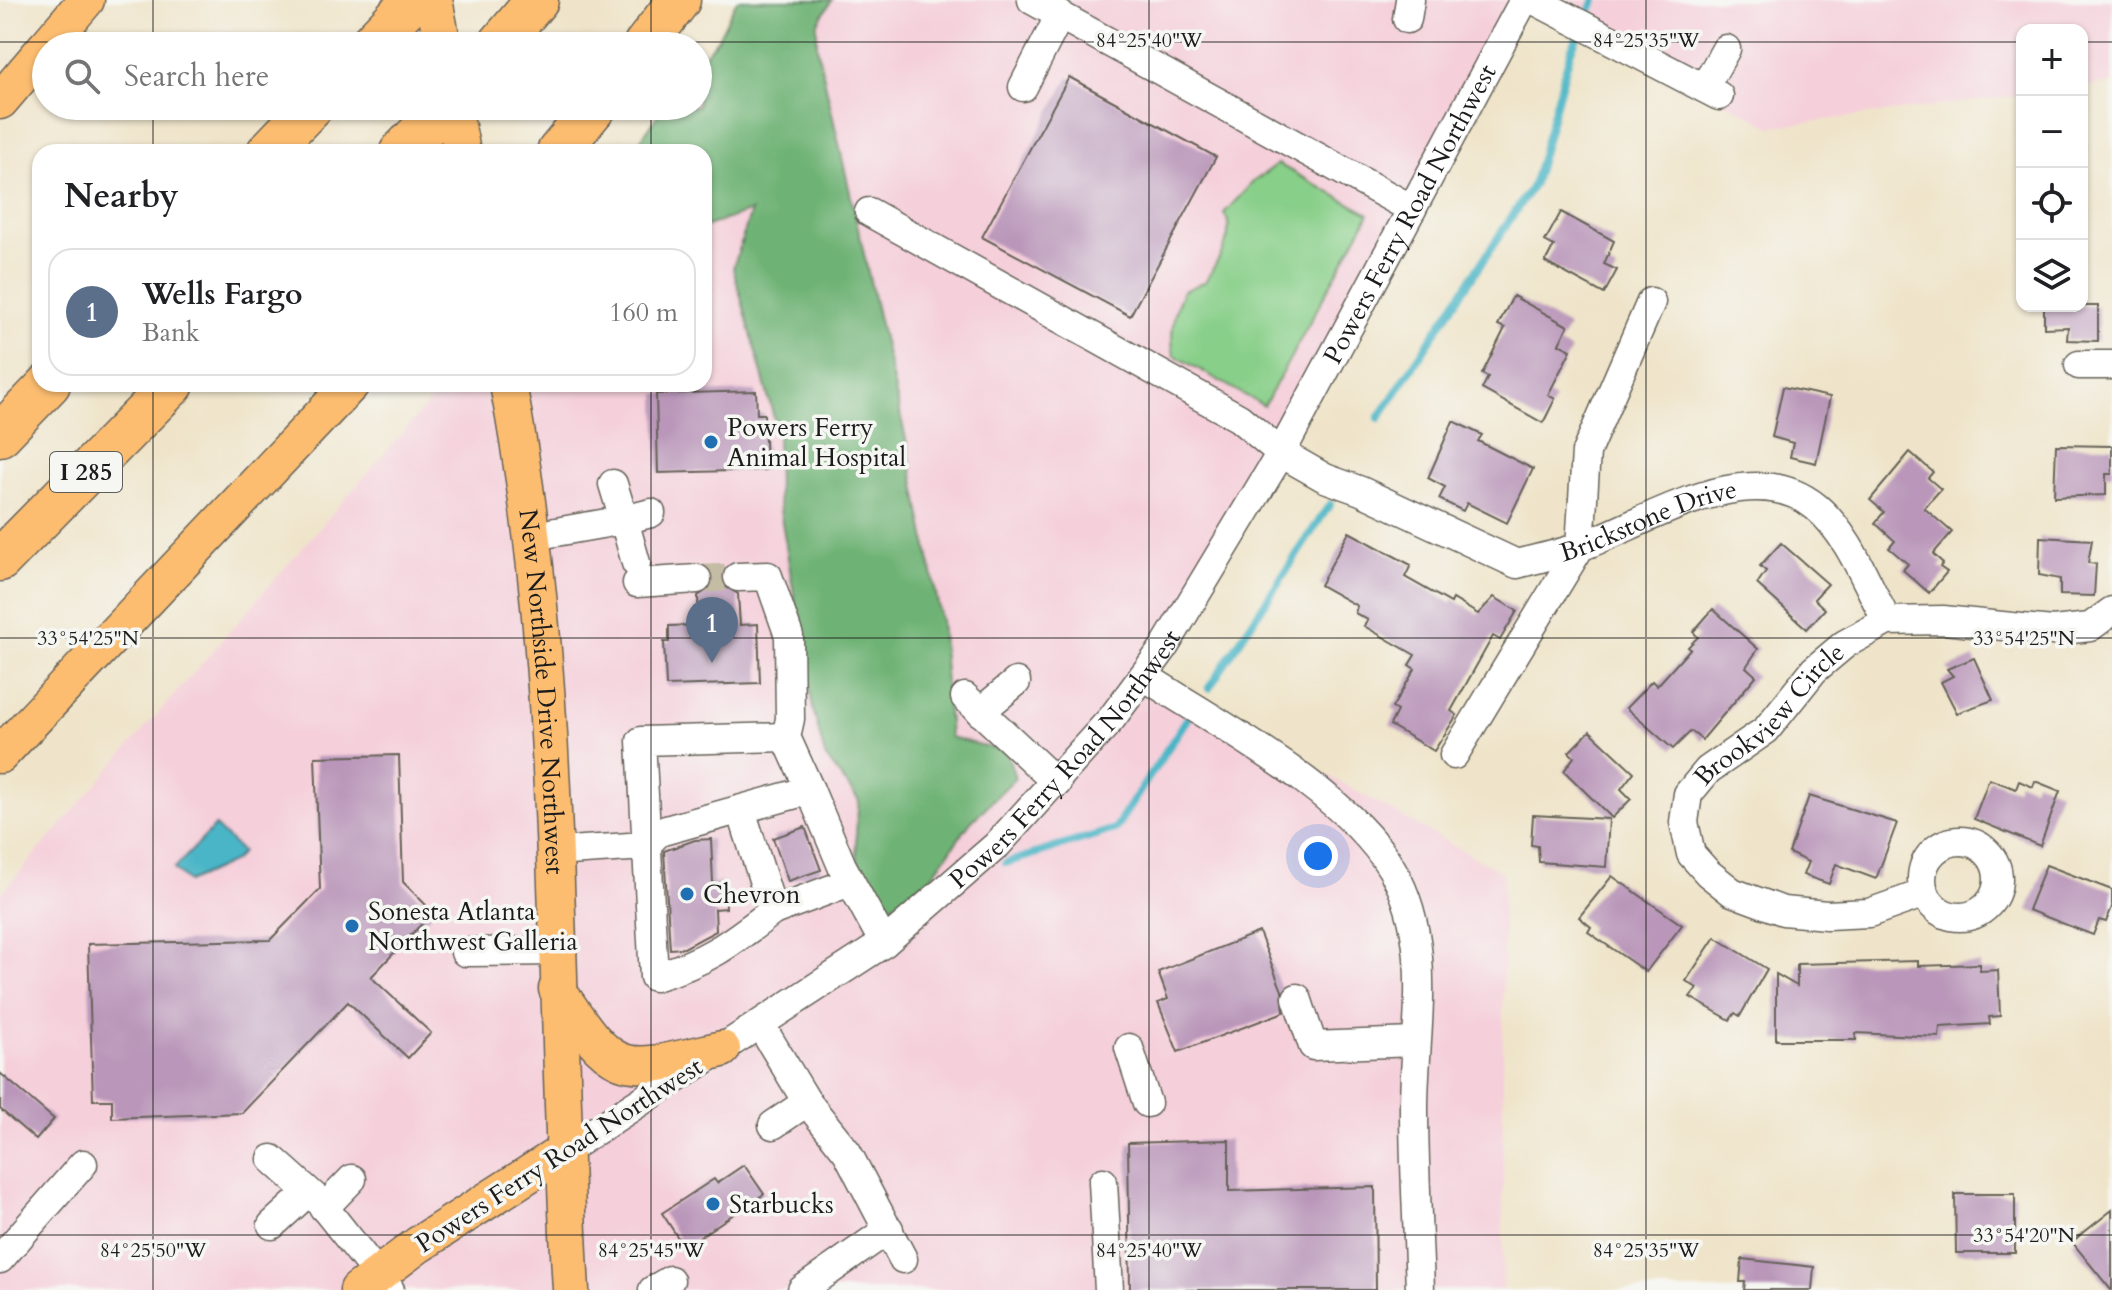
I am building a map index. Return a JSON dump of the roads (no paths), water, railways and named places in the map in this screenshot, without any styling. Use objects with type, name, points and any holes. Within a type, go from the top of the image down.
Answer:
[{"type":"highway","points":[[382,32],[413,0]]},
{"type":"highway","points":[[510,32],[537,0]]},
{"type":"highway","points":[[655,32],[679,0]]},
{"type":"highway","points":[[276,144],[299,120]]},
{"type":"highway","points":[[409,144],[432,120]]},
{"type":"highway","points":[[565,144],[584,120]]},
{"type":"highway","points":[[0,435],[41,392]]},
{"type":"highway","name":"I 285","points":[[0,560],[165,392]]},
{"type":"main road","points":[[58,32],[86,0]]},
{"type":"main road","points":[[434,0],[440,32]]},
{"type":"main road","points":[[0,101],[32,63]]},
{"type":"main road","points":[[456,120],[460,144]]},
{"type":"main road","points":[[0,755],[343,392]]},
{"type":"main road","name":"New Northside Drive Northwest","points":[[509,392],[533,536],[553,852],[571,1290]]},
{"type":"main road","points":[[557,989],[593,1041],[626,1065],[655,1065],[722,1049]]},
{"type":"main road","name":"Powers Ferry Road Northwest","points":[[375,1285],[476,1206],[563,1152]]},
{"type":"street","points":[[1032,0],[1412,209]]},
{"type":"street","name":"Powers Ferry Road Northwest","points":[[563,1152],[761,1026],[884,943],[997,845],[1057,783],[1144,676],[1281,453],[1524,0]]},
{"type":"street","points":[[1534,0],[1712,92],[1726,49]]},
{"type":"street","points":[[1023,87],[1060,15]]},
{"type":"street","points":[[869,212],[1239,418],[1281,453]]},
{"type":"street","points":[[1454,755],[1580,547],[1586,452],[1651,302]]},
{"type":"street","points":[[2079,365],[2112,365]]},
{"type":"street","name":"Brickstone Drive","points":[[1281,453],[1314,456],[1354,470],[1361,491],[1517,564],[1580,547],[1721,490],[1750,486],[1785,491],[1816,507],[1837,531],[1887,621]]},
{"type":"street","points":[[613,484],[637,516],[636,573],[697,579]]},
{"type":"street","points":[[533,536],[637,516]]},
{"type":"street","points":[[738,577],[768,576],[789,636],[790,719],[786,737],[850,882],[884,943]]},
{"type":"street","name":"Brookview Circle","points":[[1925,893],[1869,913],[1827,915],[1783,911],[1732,892],[1691,854],[1684,822],[1688,794],[1708,770],[1766,730],[1814,670],[1845,644],[1887,621],[1943,620],[2053,631],[2090,627],[2112,611]]},
{"type":"street","points":[[1144,676],[1335,804],[1392,869],[1417,940],[1421,980],[1414,1042],[1414,1150],[1420,1290]]},
{"type":"street","points":[[1016,682],[972,704],[1057,783]]},
{"type":"street","points":[[786,737],[641,741],[654,977],[694,966],[773,911],[850,882]]},
{"type":"street","points":[[553,852],[645,846],[659,832],[810,790]]},
{"type":"street","points":[[741,810],[773,911]]},
{"type":"street","points":[[465,952],[556,951]]},
{"type":"street","points":[[1297,998],[1313,1046],[1414,1042]]},
{"type":"street","points":[[761,1026],[807,1102],[847,1152],[903,1259]]},
{"type":"street","points":[[1129,1048],[1147,1103]]},
{"type":"street","points":[[773,1125],[807,1102]]},
{"type":"street","points":[[272,1159],[316,1200],[375,1285]]},
{"type":"street","points":[[0,1259],[83,1164]]},
{"type":"street","points":[[272,1225],[352,1179]]},
{"type":"street","points":[[1103,1182],[1109,1290]]},
{"type":"street","points":[[802,1290],[889,1229]]},
{"type":"water","points":[[215,826],[242,852],[234,861],[188,882],[174,869]]},
{"type":"waterway","points":[[1379,418],[1534,183],[1571,50],[1595,0]]},
{"type":"waterway","points":[[1209,688],[1330,504]]},
{"type":"waterway","points":[[1006,863],[1115,829],[1187,719]]},
{"type":"tunnel","points":[[697,579],[738,577]]},
{"type":"place","name":"Powers Ferry Animal Hospital","points":[[711,442]]},
{"type":"place","name":"Wells Fargo","points":[[712,663]]},
{"type":"place","name":"Chevron","points":[[687,894]]},
{"type":"place","name":"Sonesta Atlanta Northwest Galleria","points":[[352,926]]},
{"type":"place","name":"Starbucks","points":[[713,1204]]}]
